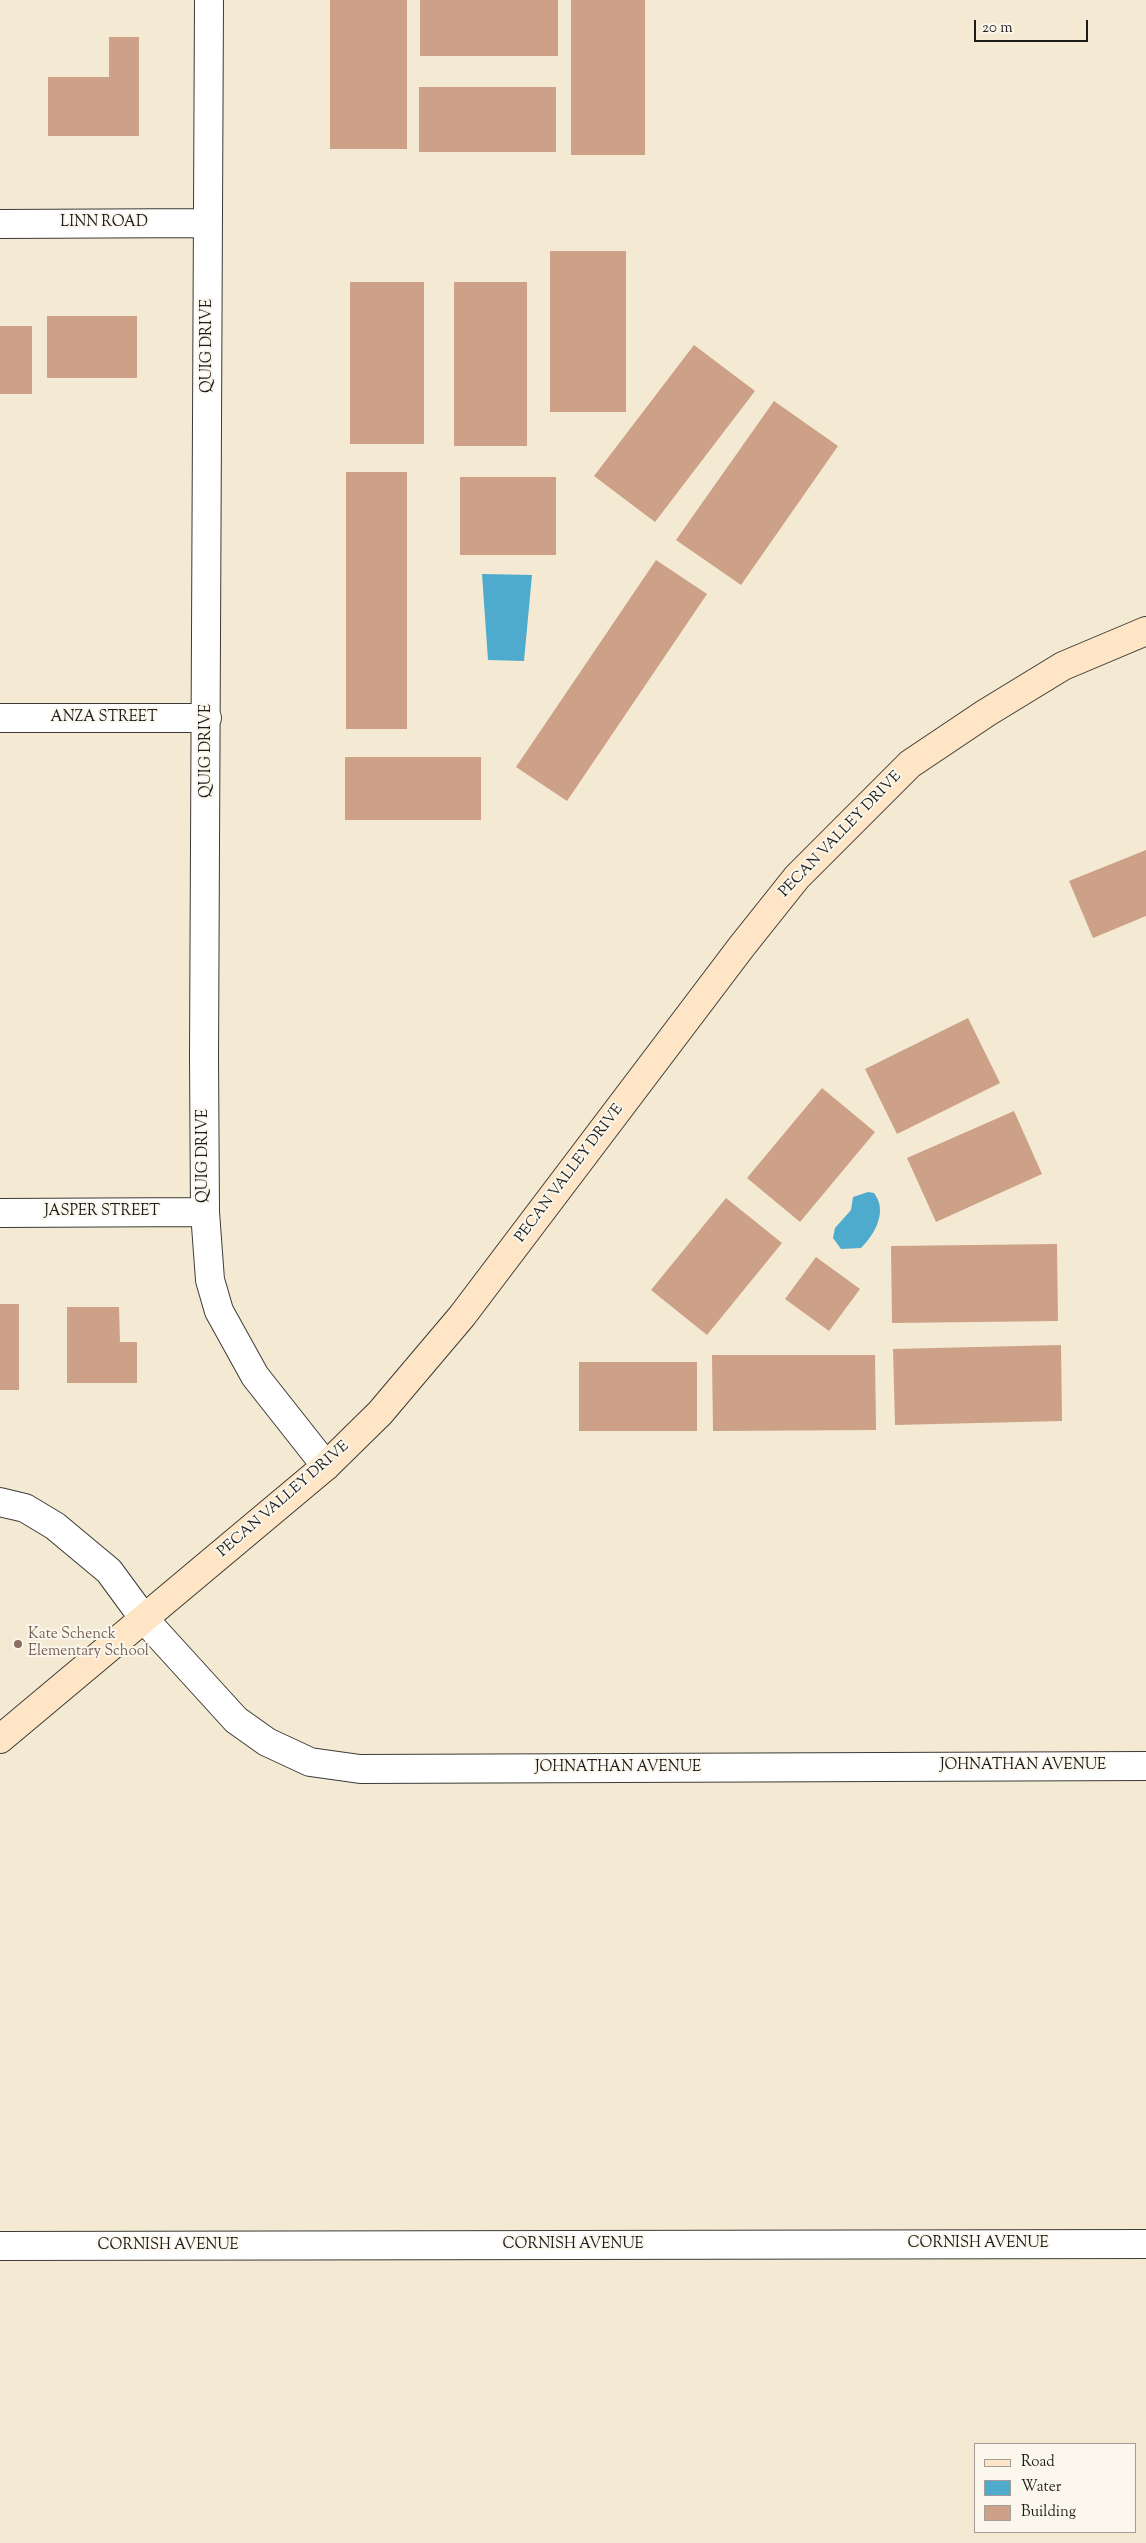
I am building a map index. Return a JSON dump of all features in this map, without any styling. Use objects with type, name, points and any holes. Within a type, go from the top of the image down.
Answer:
[{"type":"main road","name":"PECAN VALLEY DRIVE","points":[[0,1738],[145,1620],[326,1466],[380,1413],[462,1316],[742,946],[797,877],[910,764],[986,713],[1063,666],[1146,631]]},
{"type":"street","name":"QUIG DRIVE","points":[[209,0],[204,1057],[205,1212],[210,1280],[219,1311],[255,1376],[326,1466]]},
{"type":"street","name":"LINN ROAD","points":[[0,224],[208,223]]},
{"type":"street","name":"ANZA STREET","points":[[0,718],[207,718]]},
{"type":"street","name":"JASPER STREET","points":[[0,1213],[205,1212]]},
{"type":"street","name":"JOHNATHAN AVENUE","points":[[0,1502],[25,1508],[54,1526],[109,1571],[145,1620],[236,1720],[267,1742],[310,1762],[360,1769],[1146,1766]]},
{"type":"street","name":"CORNISH AVENUE","points":[[0,2246],[1146,2244]]},
{"type":"water","points":[[482,574],[532,575],[524,661],[488,660]]},
{"type":"water","points":[[868,1192],[874,1193],[880,1207],[880,1215],[875,1229],[861,1248],[841,1249],[833,1238],[835,1228],[851,1210],[853,1197]]},
{"type":"building","points":[[330,0],[407,0],[407,149],[330,149]]},
{"type":"building","points":[[420,0],[558,0],[558,56],[420,56]]},
{"type":"building","points":[[571,0],[645,0],[645,155],[571,155]]},
{"type":"building","points":[[109,37],[139,37],[139,136],[48,136],[48,77],[109,77]]},
{"type":"building","points":[[419,87],[556,87],[556,152],[419,152]]},
{"type":"building","points":[[550,251],[626,251],[626,412],[550,412]]},
{"type":"building","points":[[350,282],[424,282],[424,444],[350,444]]},
{"type":"building","points":[[454,282],[527,282],[527,446],[454,446]]},
{"type":"building","points":[[47,316],[137,316],[137,378],[47,378]]},
{"type":"building","points":[[0,326],[32,326],[32,394],[0,394]]},
{"type":"building","points":[[694,345],[755,391],[655,522],[594,476]]},
{"type":"building","points":[[774,401],[838,446],[741,585],[676,540]]},
{"type":"building","points":[[346,472],[407,472],[407,729],[346,729]]},
{"type":"building","points":[[460,477],[556,477],[556,555],[460,555]]},
{"type":"building","points":[[656,560],[707,594],[567,801],[516,767]]},
{"type":"building","points":[[345,757],[481,757],[481,820],[345,820]]},
{"type":"building","points":[[1146,850],[1146,916],[1093,938],[1069,881]]},
{"type":"building","points":[[968,1018],[1000,1083],[897,1134],[865,1069]]},
{"type":"building","points":[[822,1088],[875,1132],[800,1222],[747,1178]]},
{"type":"building","points":[[1014,1111],[1042,1174],[936,1222],[907,1158]]},
{"type":"building","points":[[726,1198],[782,1243],[707,1335],[651,1290]]},
{"type":"building","points":[[1057,1244],[1058,1321],[892,1323],[891,1246]]},
{"type":"building","points":[[816,1257],[860,1289],[829,1331],[785,1299]]},
{"type":"building","points":[[0,1304],[19,1304],[19,1390],[0,1390]]},
{"type":"building","points":[[67,1307],[119,1307],[120,1342],[137,1342],[137,1383],[67,1383]]},
{"type":"building","points":[[1061,1345],[1062,1421],[895,1425],[893,1349]]},
{"type":"building","points":[[712,1355],[875,1355],[876,1430],[713,1431]]},
{"type":"building","points":[[579,1362],[697,1362],[697,1431],[579,1431]]},
{"type":"place","name":"Kate Schenck Elementary School","points":[[18,1644]]}]
